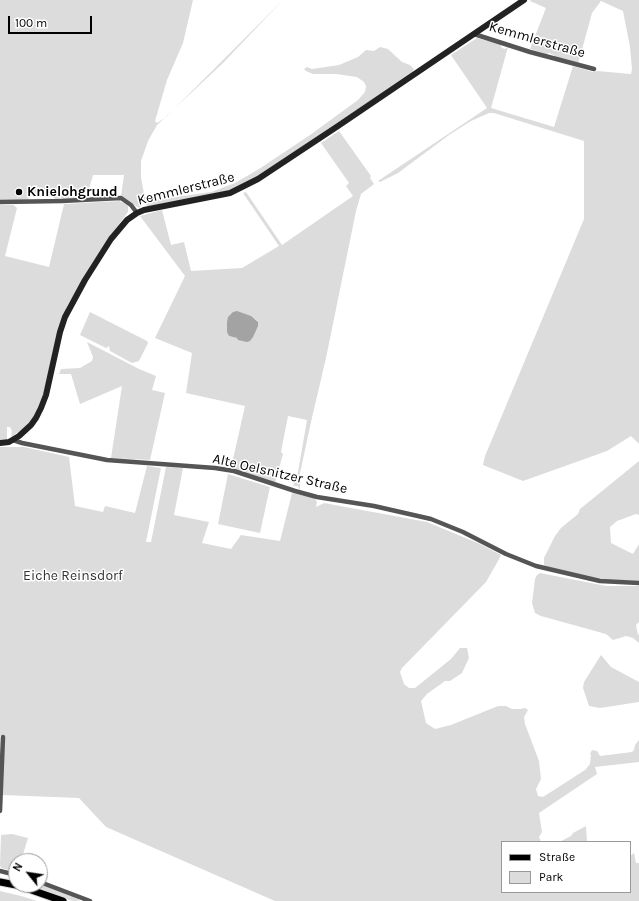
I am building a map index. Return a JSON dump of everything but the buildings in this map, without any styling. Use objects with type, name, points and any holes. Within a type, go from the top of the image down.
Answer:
[{"type":"main road","points":[[40,893],[63,901]]},
{"type":"street","name":"Kemmlerstraße","points":[[0,443],[13,440],[19,436],[31,425],[41,408],[46,395],[60,332],[73,301],[111,239],[127,220],[137,213],[151,208],[230,193],[258,179],[524,0]]},
{"type":"street","name":"Kemmlerstraße","points":[[474,34],[530,52],[594,69]]},
{"type":"street","points":[[0,202],[56,202],[121,198],[137,213]]},
{"type":"street","name":"Alte Oelsnitzer Straße","points":[[13,440],[107,460],[216,468],[234,471],[317,497],[374,506],[431,519],[458,529],[523,561],[564,573],[600,581],[639,583]]},
{"type":"street","points":[[0,811],[3,737]]},
{"type":"street","points":[[48,885],[86,901]]},
{"type":"green space","points":[[0,0],[193,0],[183,43],[167,80],[155,121],[157,123],[164,118],[157,125],[148,141],[141,161],[141,177],[144,194],[149,201],[211,192],[235,183],[310,135],[358,100],[365,92],[366,86],[364,82],[357,77],[336,74],[313,74],[304,69],[307,67],[312,69],[339,65],[358,57],[366,50],[374,51],[380,47],[388,49],[402,62],[410,65],[414,69],[412,73],[256,177],[227,191],[150,206],[147,206],[143,196],[140,195],[141,206],[139,208],[121,196],[124,175],[93,175],[89,189],[86,188],[84,194],[78,199],[57,200],[52,197],[29,196],[28,201],[0,201]]},
{"type":"green space","points":[[283,0],[223,63],[174,110]]},
{"type":"green space","points":[[639,0],[639,444],[631,436],[607,451],[523,481],[483,465],[485,456],[584,219],[584,141],[494,113],[489,113],[471,121],[449,135],[398,173],[380,182],[378,181],[487,108],[451,55],[477,38],[500,44],[502,48],[505,49],[508,47],[491,108],[554,127],[573,66],[593,72],[597,71],[631,74],[630,47],[623,11],[601,1],[592,13],[578,64],[555,57],[549,53],[546,54],[530,49],[546,8],[530,1]]},
{"type":"green space","points":[[339,131],[371,176],[370,178],[374,184],[361,194],[356,211],[326,358],[300,473],[300,490],[298,486],[293,486],[298,472],[307,420],[288,416],[281,452],[283,454],[275,483],[231,468],[245,406],[186,393],[192,353],[155,338],[185,276],[140,216],[162,210],[171,245],[184,242],[191,271],[242,268],[279,246],[243,193],[246,192],[282,245],[353,196],[346,186],[349,183],[321,143]],"holes":[[[255,319],[258,322],[258,326],[237,338],[229,336]]]},
{"type":"green space","points":[[119,201],[128,206],[128,212],[108,239],[67,306],[57,337],[40,407],[27,426],[11,437],[12,431],[10,427],[7,427],[7,439],[0,440],[0,205],[14,205],[17,208],[5,256],[49,267],[64,204]]},
{"type":"green space","points":[[90,312],[147,341],[148,343],[139,361],[132,363],[110,351],[109,346],[106,348],[80,335]]},
{"type":"green space","points":[[87,342],[139,369],[156,376],[152,390],[165,393],[150,460],[111,458],[122,386],[80,404],[71,374],[59,374],[61,369],[80,368],[92,361],[93,357]]},
{"type":"green space","name":"Eiche Reinsdorf","points":[[0,447],[24,447],[69,457],[75,506],[103,512],[105,506],[135,513],[147,466],[161,468],[146,542],[151,542],[166,467],[183,468],[174,515],[209,522],[202,543],[231,549],[241,535],[280,541],[292,493],[314,498],[317,502],[316,507],[324,503],[427,522],[480,544],[501,555],[486,582],[402,668],[400,672],[404,684],[409,688],[415,688],[451,659],[460,648],[467,648],[469,658],[462,673],[450,681],[445,681],[427,694],[421,701],[426,723],[435,729],[451,725],[498,706],[506,706],[512,709],[525,708],[528,710],[524,717],[525,724],[539,761],[541,779],[536,789],[538,796],[543,797],[585,770],[590,764],[590,754],[592,750],[597,751],[600,756],[632,752],[639,740],[639,762],[595,767],[597,774],[539,813],[542,832],[539,837],[541,841],[501,841],[501,893],[631,893],[631,855],[634,853],[636,863],[639,863],[639,901],[275,901],[106,827],[79,798],[2,795],[5,735],[0,736]]},
{"type":"green space","points":[[639,461],[639,515],[636,514],[617,521],[610,527],[611,543],[633,554],[639,544],[639,581],[603,580],[546,567],[544,564],[544,558],[555,536],[561,528],[578,514],[580,509]]},
{"type":"green space","points":[[228,474],[270,487],[260,533],[218,524]]},
{"type":"green space","points":[[540,573],[606,586],[639,586],[639,622],[636,625],[638,635],[639,634],[639,643],[633,638],[626,636],[613,640],[606,634],[535,613],[532,603],[535,579]]},
{"type":"green space","points":[[601,655],[611,667],[639,682],[639,702],[600,708],[589,706],[583,688],[584,682]]},
{"type":"green space","points":[[586,826],[587,841],[561,841],[571,836],[573,833]]},
{"type":"green space","points":[[12,834],[28,838],[23,853],[8,853],[8,870],[1,868],[0,865],[1,835]]},
{"type":"green space","points":[[48,886],[80,901],[72,901],[48,892]]},
{"type":"green space","points":[[0,891],[37,901],[0,901]]},
{"type":"shaded area","points":[[237,311],[251,316],[258,322],[258,326],[250,341],[247,342],[238,340],[237,338],[229,336],[227,332],[228,317],[233,312]]},
{"type":"place","name":"Knielohgrund","points":[[19,192]]}]
